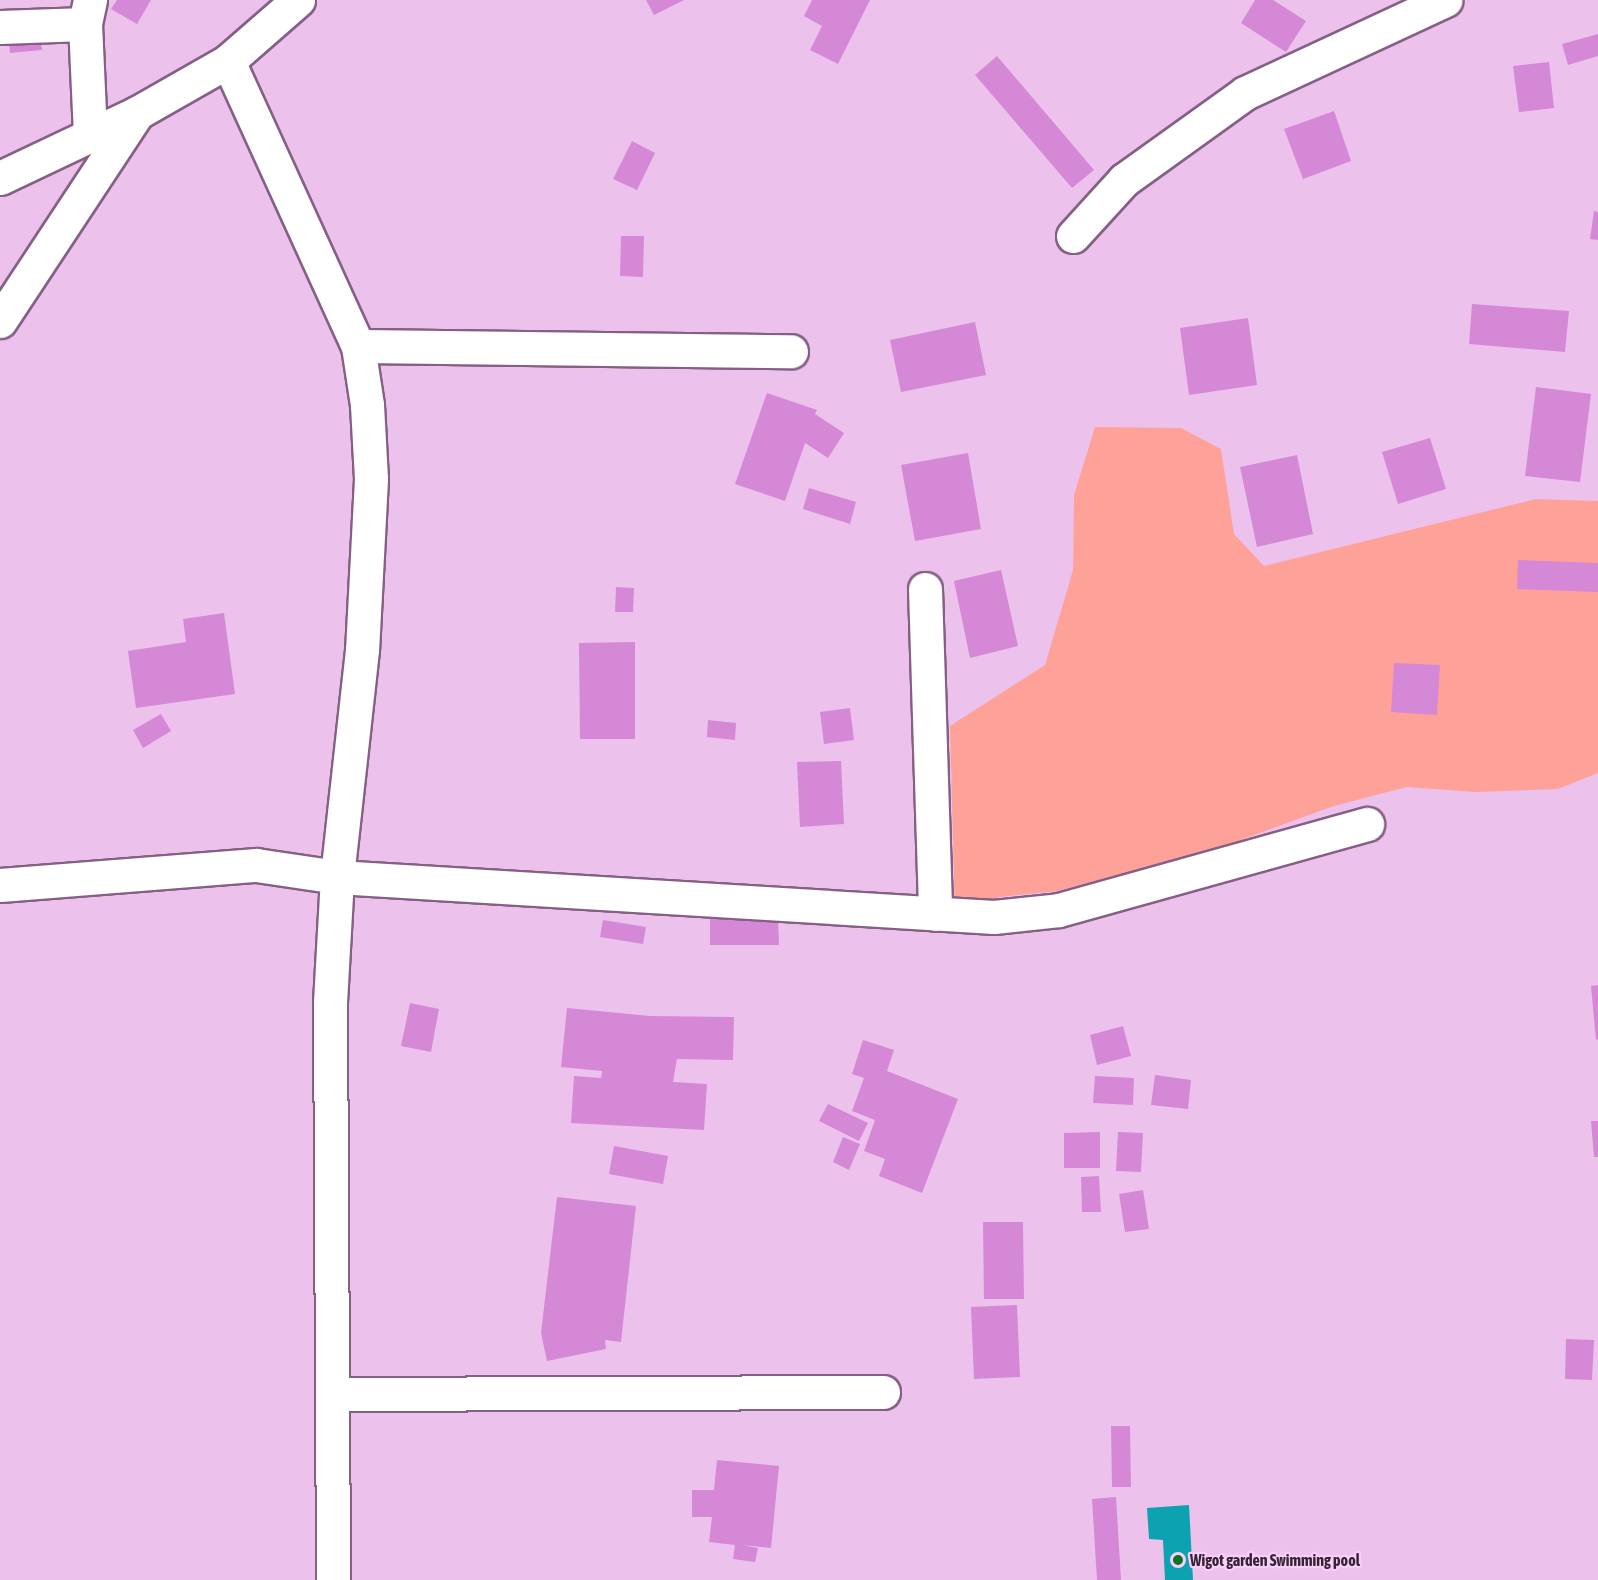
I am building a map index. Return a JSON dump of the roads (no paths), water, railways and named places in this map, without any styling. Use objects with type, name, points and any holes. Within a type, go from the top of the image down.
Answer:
[{"type":"street","points":[[0,178],[137,113],[228,61],[298,0]]},
{"type":"street","points":[[1073,236],[1124,180],[1245,93],[1445,0]]},
{"type":"street","points":[[0,27],[88,12],[90,134]]},
{"type":"street","points":[[228,61],[358,346],[367,405],[371,479],[363,650],[337,877],[330,1004],[333,1580]]},
{"type":"street","points":[[0,321],[137,113]]},
{"type":"street","points":[[358,346],[791,351]]},
{"type":"street","points":[[924,589],[935,914]]},
{"type":"street","points":[[0,885],[256,865],[337,877],[994,917],[1059,910],[1367,824]]},
{"type":"street","points":[[333,1394],[883,1392]]},
{"type":"place","name":"Wigot garden Swimming pool","points":[[1178,1560]]}]
